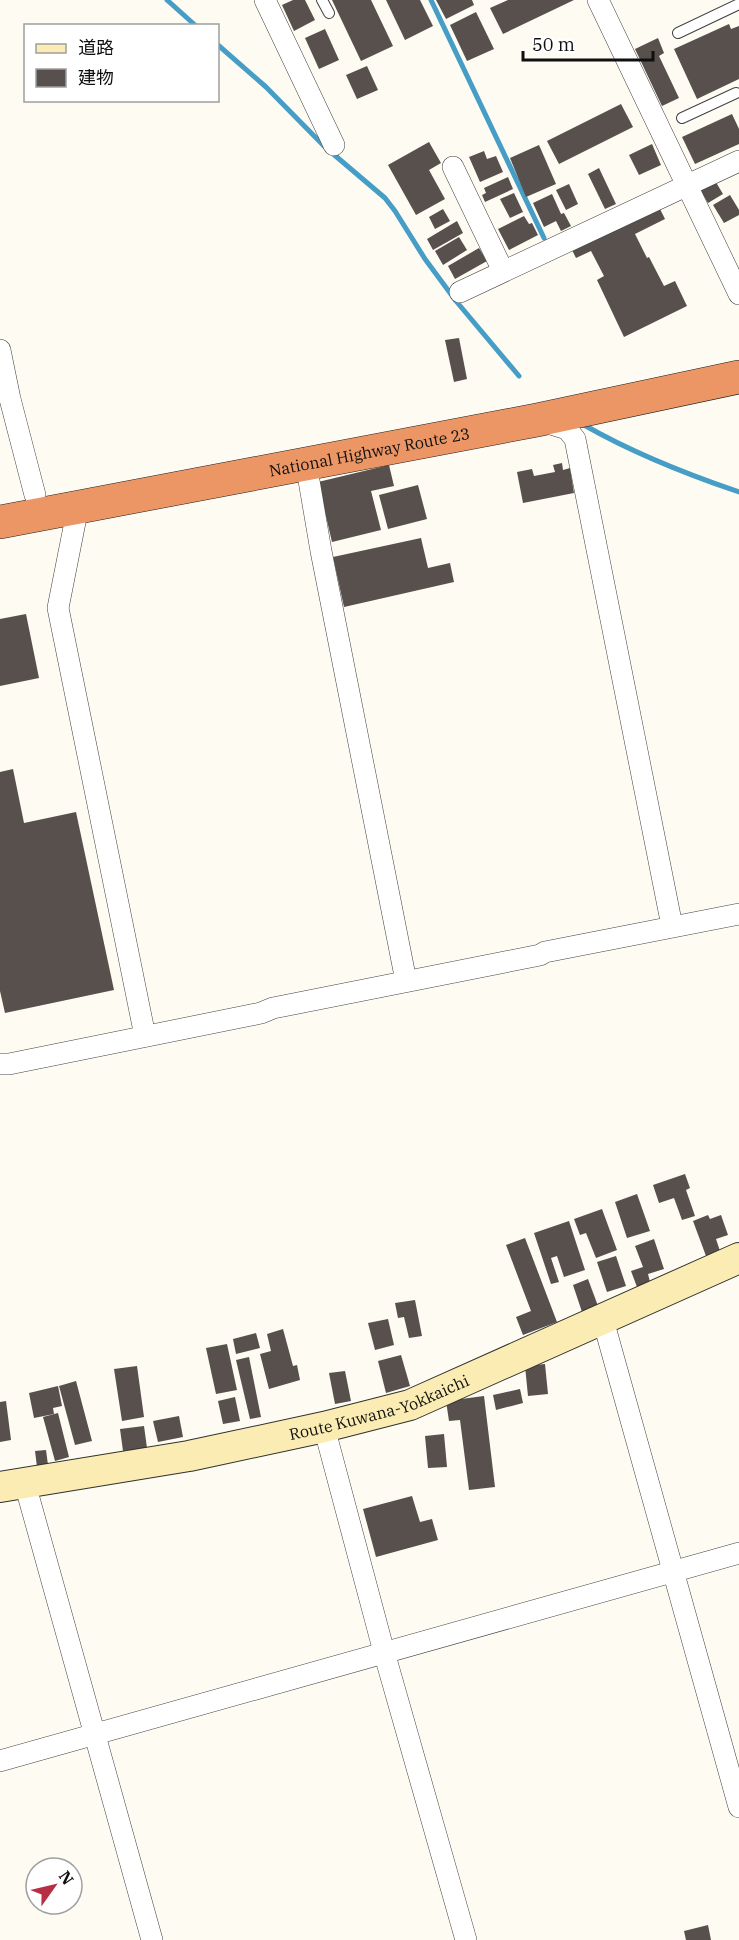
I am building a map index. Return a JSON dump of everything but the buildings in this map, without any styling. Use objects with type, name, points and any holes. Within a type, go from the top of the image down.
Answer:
[{"type":"highway","name":"National Highway Route 23","points":[[0,502],[739,357]]},
{"type":"highway","name":"National Highway Route 23","points":[[0,522],[306,462],[537,420],[739,377]]},
{"type":"main road","name":"Route Kuwana-Yokkaichi","points":[[13,1486],[189,1456],[324,1427],[410,1405],[739,1258]]},
{"type":"street","points":[[265,0],[334,145]]},
{"type":"street","points":[[598,0],[739,294]]},
{"type":"street","points":[[460,292],[739,161]]},
{"type":"street","points":[[453,167],[503,271]]},
{"type":"street","points":[[0,350],[34,495]]},
{"type":"street","points":[[537,420],[567,429],[575,439],[672,926]]},
{"type":"street","points":[[306,462],[321,551],[406,981]]},
{"type":"street","points":[[78,507],[58,608],[146,1036]]},
{"type":"street","points":[[0,1064],[261,1013],[273,1008],[739,914]]},
{"type":"street","points":[[603,1320],[739,1807]]},
{"type":"street","points":[[324,1427],[384,1652],[466,1940]]},
{"type":"street","points":[[13,1486],[94,1735],[152,1940]]},
{"type":"street","points":[[0,1761],[739,1553]]},
{"type":"lane","points":[[322,0],[328,13]]},
{"type":"lane","points":[[678,33],[739,4]]},
{"type":"lane","points":[[682,118],[738,94]]},
{"type":"waterway","points":[[167,0],[194,24]]},
{"type":"waterway","points":[[431,0],[544,238]]},
{"type":"waterway","points":[[219,46],[266,87],[325,147],[385,198],[456,301],[519,376]]},
{"type":"waterway","points":[[584,425],[660,462],[739,492]]}]
